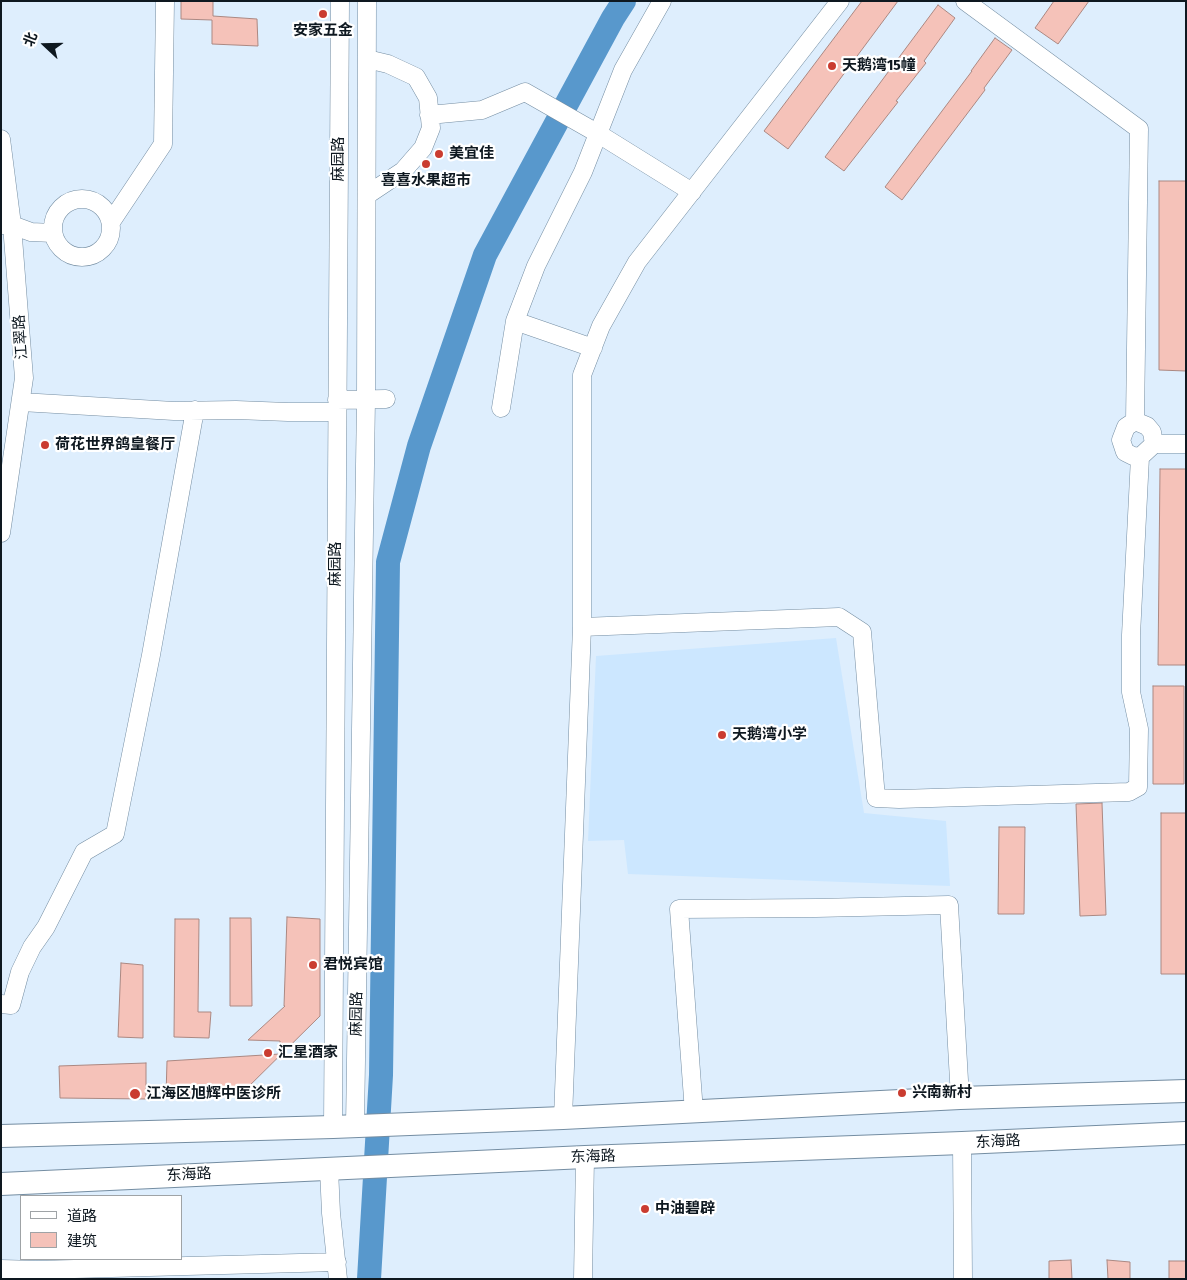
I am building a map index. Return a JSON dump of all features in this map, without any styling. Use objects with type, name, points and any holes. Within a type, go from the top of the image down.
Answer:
[{"type":"main road","points":[[1,1136],[563,1118],[960,1098],[1186,1091]]},
{"type":"main road","name":"东海路","points":[[1,1184],[585,1157],[1186,1133]]},
{"type":"street","points":[[111,222],[163,144],[165,1]]},
{"type":"street","name":"麻园路","points":[[340,1],[337,406],[348,1126]]},
{"type":"street","name":"麻园路","points":[[348,1126],[366,399],[367,1]]},
{"type":"street","points":[[501,408],[515,320],[536,266],[583,172],[623,70],[662,1]]},
{"type":"street","points":[[563,1118],[582,627],[582,376],[601,326],[637,262],[840,1]]},
{"type":"street","points":[[965,1],[1139,129],[1135,421]]},
{"type":"street","points":[[367,59],[388,64],[416,77],[428,98],[431,128],[423,148],[403,171],[367,195]]},
{"type":"street","points":[[429,115],[482,110],[526,92],[598,133],[692,192]]},
{"type":"street","name":"江翠路","points":[[1,139],[7,225],[24,378],[1,534]]},
{"type":"street","points":[[77,200],[92,200],[101,205],[108,213],[111,222],[109,241],[96,254],[87,257],[78,258],[69,255],[56,242],[53,233],[53,223],[56,214],[63,206],[77,200]]},
{"type":"street","points":[[7,225],[31,232],[53,233]]},
{"type":"street","points":[[515,320],[593,348]]},
{"type":"street","points":[[21,402],[174,411],[236,410],[288,412],[337,406],[366,399],[386,400]]},
{"type":"street","points":[[1,1004],[11,1005],[24,963],[32,947],[46,927],[84,852],[115,834],[151,655],[195,410]]},
{"type":"street","points":[[1135,421],[1146,426],[1152,432],[1154,444]]},
{"type":"street","points":[[1135,421],[1126,427],[1121,440],[1125,452],[1134,456],[1140,456],[1154,444],[1186,444]]},
{"type":"street","points":[[582,627],[839,617],[862,632],[876,798],[899,799],[1129,792],[1138,787],[1139,729],[1130,692],[1140,456]]},
{"type":"street","points":[[694,1112],[679,909],[949,905],[960,1098]]},
{"type":"street","points":[[962,1143],[963,1279]]},
{"type":"street","points":[[583,1279],[585,1157]]},
{"type":"street","points":[[1,1269],[338,1271],[331,1213],[329,1169]]},
{"type":"shaded area","name":"天鹅湾小学","points":[[836,638],[864,813],[946,821],[950,886],[628,874],[624,840],[588,841],[596,656]]},
{"type":"building","points":[[181,1],[213,1],[213,16],[257,19],[258,46],[212,44],[212,20],[181,19]]},
{"type":"building","name":"天鹅湾15幢","points":[[862,1],[898,1],[788,149],[764,131]]},
{"type":"building","points":[[1054,1],[1089,1],[1058,44],[1035,28]]},
{"type":"building","points":[[938,5],[955,18],[924,61],[926,63],[896,101],[898,102],[844,171],[825,157]]},
{"type":"building","points":[[995,38],[1012,50],[984,88],[985,90],[902,200],[885,187]]},
{"type":"building","points":[[1159,181],[1186,181],[1186,371],[1159,370]]},
{"type":"building","points":[[1160,469],[1186,469],[1186,665],[1158,665]]},
{"type":"building","points":[[1153,686],[1184,686],[1184,784],[1153,784]]},
{"type":"building","points":[[1102,803],[1106,915],[1080,916],[1076,804]]},
{"type":"building","points":[[1161,813],[1186,813],[1186,974],[1161,974]]},
{"type":"building","points":[[999,827],[1025,827],[1024,914],[998,914]]},
{"type":"building","points":[[287,917],[320,919],[320,1016],[239,1096],[166,1096],[167,1061],[280,1054],[280,1041],[248,1040],[285,1006]]},
{"type":"building","points":[[230,918],[251,918],[252,1006],[230,1006]]},
{"type":"building","points":[[175,919],[199,919],[198,1012],[211,1012],[209,1038],[174,1037]]},
{"type":"building","points":[[121,963],[143,965],[143,1038],[118,1037]]},
{"type":"building","points":[[146,1063],[146,1099],[60,1098],[59,1066]]},
{"type":"building","points":[[1071,1260],[1072,1279],[1049,1279],[1049,1261]]},
{"type":"building","points":[[1107,1260],[1130,1262],[1130,1279],[1108,1279]]},
{"type":"building","points":[[1169,1261],[1186,1261],[1186,1279],[1169,1279]]},
{"type":"waterway","points":[[369,1279],[381,1075],[388,562],[419,446],[485,255],[624,1]]},
{"type":"place","name":"安家五金","points":[[323,14]]},
{"type":"place","name":"天鹅湾15幢","points":[[832,66]]},
{"type":"place","name":"美宜佳","points":[[439,154]]},
{"type":"place","name":"喜喜水果超市","points":[[426,164]]},
{"type":"place","name":"荷花世界鸽皇餐厅","points":[[45,445]]},
{"type":"place","name":"天鹅湾小学","points":[[722,735]]},
{"type":"place","name":"君悦宾馆","points":[[313,965]]},
{"type":"place","name":"汇星酒家","points":[[268,1053]]},
{"type":"place","name":"兴南新村","points":[[902,1093]]},
{"type":"place","name":"江海区旭辉中医诊所","points":[[135,1094]]},
{"type":"place","name":"中油碧辟","points":[[645,1209]]}]
